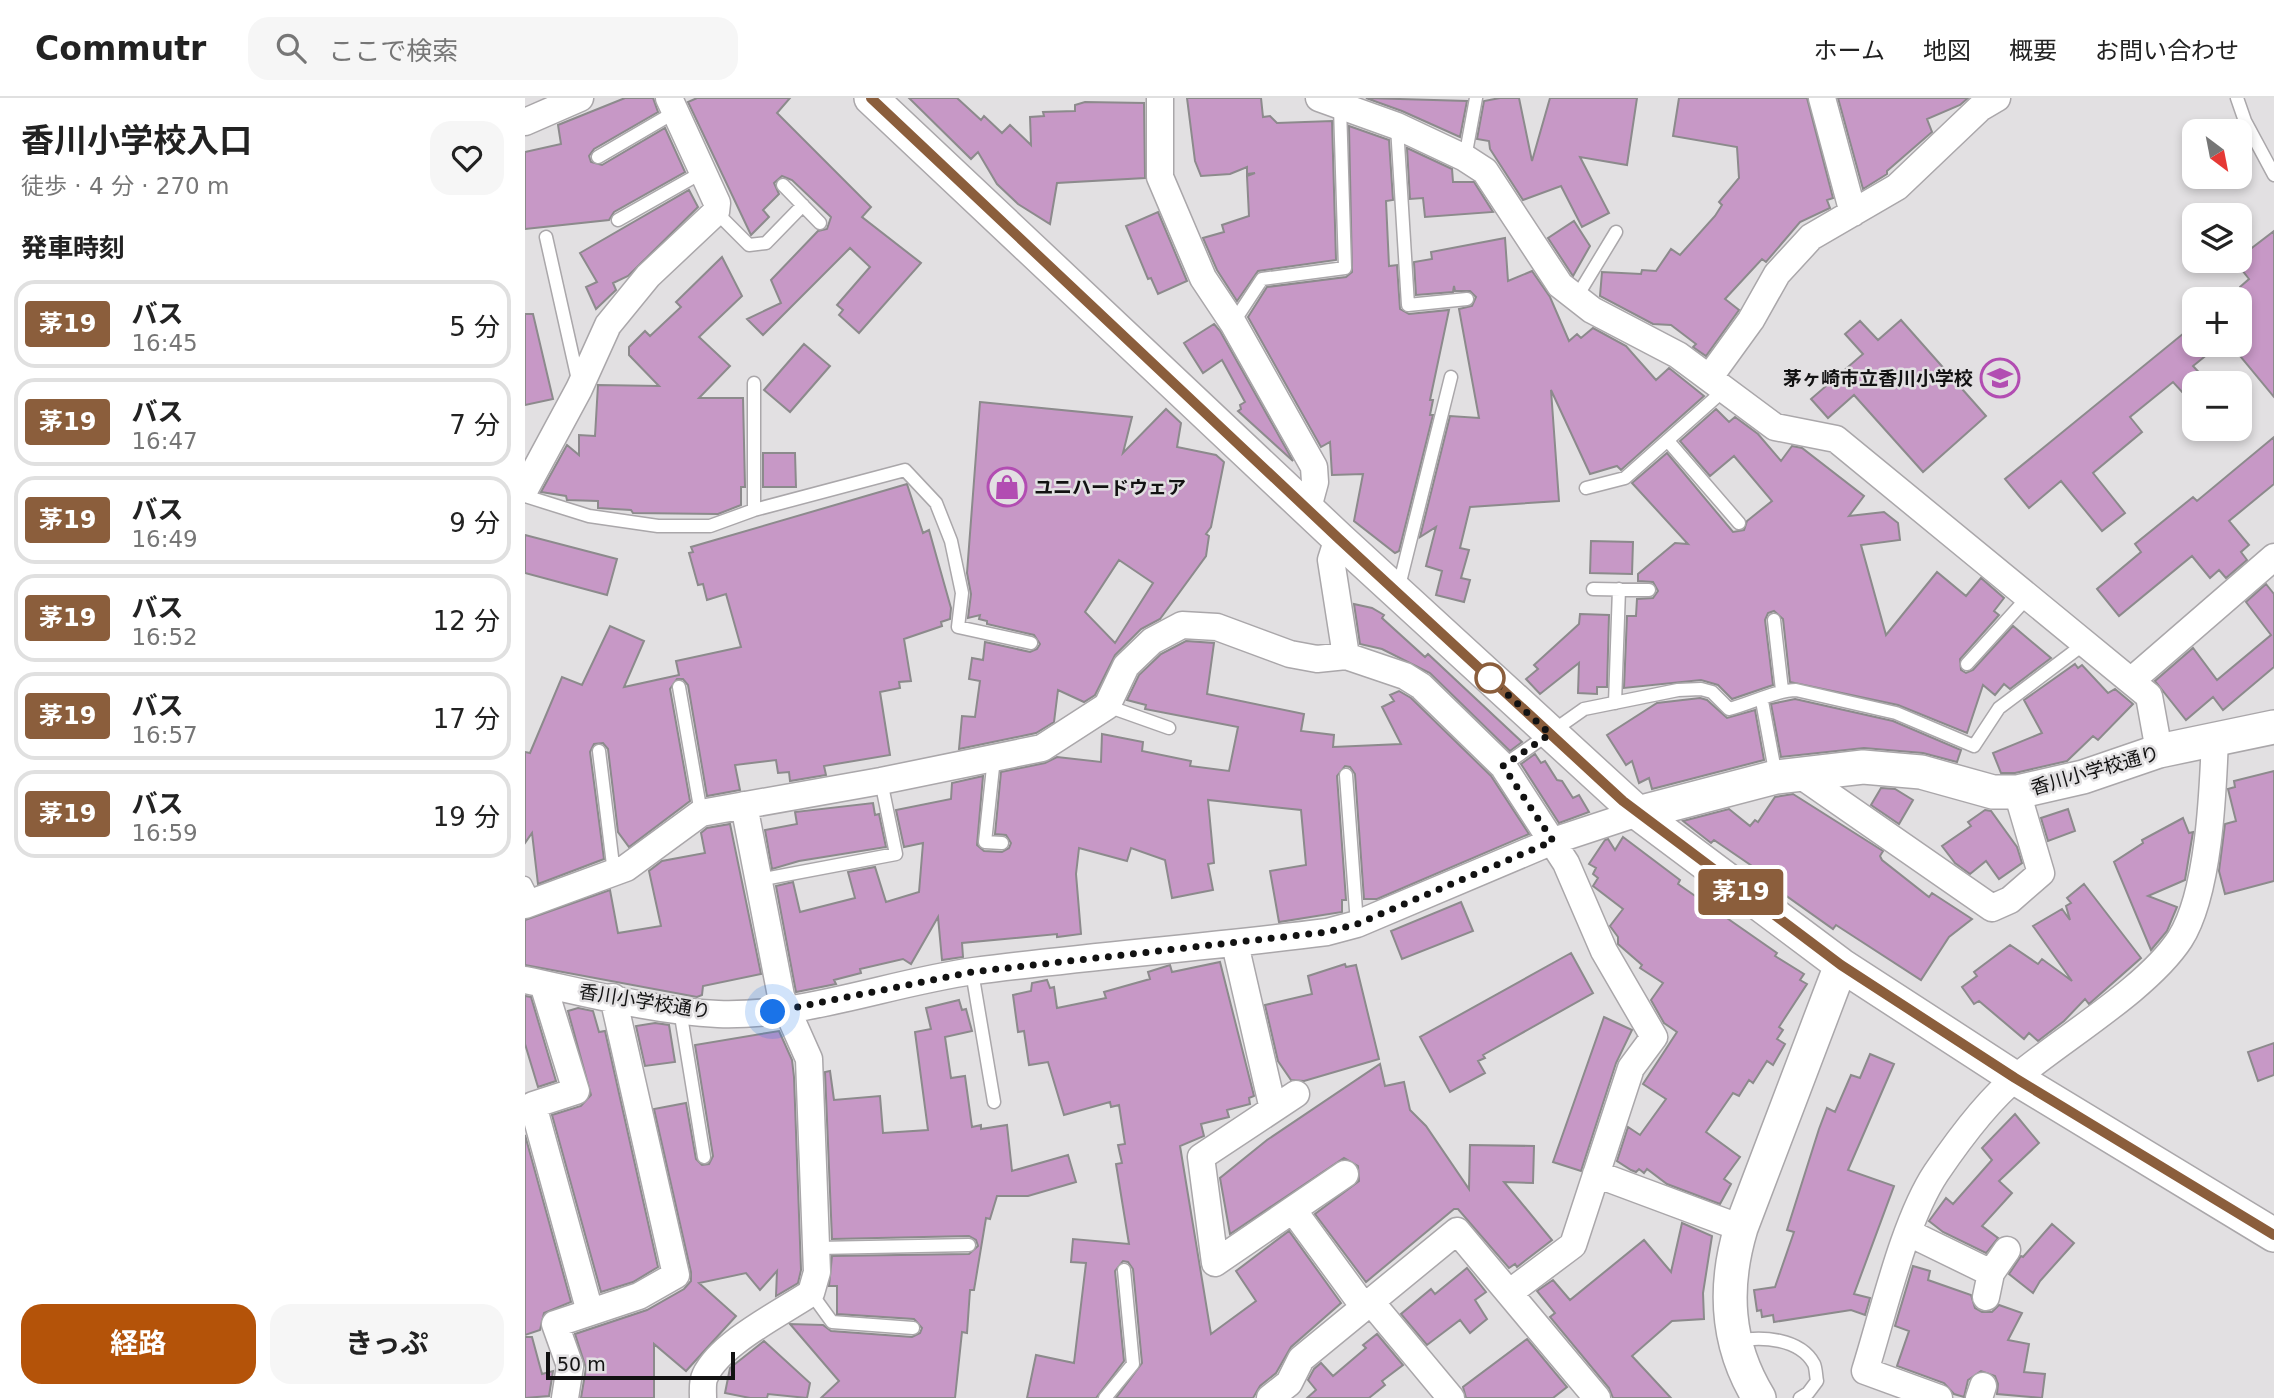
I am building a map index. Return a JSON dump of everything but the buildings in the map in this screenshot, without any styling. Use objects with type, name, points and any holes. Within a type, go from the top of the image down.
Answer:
[{"type":"street","points":[[525,122],[580,98]]},
{"type":"street","points":[[871,98],[1338,538],[1638,813],[1841,965],[2015,1078],[2274,1235]]},
{"type":"street","points":[[1160,98],[1160,177],[1203,278],[1233,323],[1314,467],[1315,482],[1308,508]]},
{"type":"street","points":[[1822,98],[1853,213]]},
{"type":"street","points":[[1716,385],[1777,274],[1811,237],[1897,187],[1980,108],[1997,98]]},
{"type":"street","points":[[1330,102],[1397,126],[1465,158],[1485,171],[1560,285],[1576,298],[1592,310],[1678,355],[1775,427],[1836,439],[2027,598],[2132,680],[2148,696],[2153,706],[2159,751]]},
{"type":"street","points":[[525,489],[579,389],[608,325],[648,275],[716,212],[717,203],[672,105]]},
{"type":"street","points":[[1338,538],[1331,560],[1346,656]]},
{"type":"street","points":[[2132,680],[2274,557]]},
{"type":"street","points":[[528,896],[614,874],[701,813],[881,781],[1042,748],[1107,706],[1126,666],[1151,641],[1182,625],[1217,627],[1290,654],[1317,659],[1346,656],[1405,676],[1420,686],[1503,766],[1566,863],[1604,951],[1654,1037],[1631,1068],[1573,1245],[1509,1293]]},
{"type":"street","name":"香川小学校通り","points":[[534,982],[718,1014],[789,1010],[972,972],[1327,932],[1357,924],[1553,841],[1638,813],[1788,775],[1863,767],[1921,772],[1993,792],[2017,792],[2083,777],[2159,751],[2274,727]]},
{"type":"street","points":[[1939,1398],[1865,1371],[1909,1233],[1935,1174],[2015,1078],[2151,973],[2180,939],[2202,879],[2215,738]]},
{"type":"street","points":[[1788,775],[1992,908],[2010,900],[2041,873],[2017,792]]},
{"type":"street","points":[[703,1398],[703,1378],[716,1360],[733,1344],[811,1293],[817,1272],[809,1059],[781,996],[744,805]]},
{"type":"street","points":[[1235,944],[1273,1110]]},
{"type":"street","points":[[1759,1398],[1745,1375],[1733,1342],[1728,1302],[1731,1262],[1741,1228],[1841,965]]},
{"type":"street","points":[[534,982],[576,1091],[533,1105],[590,1312]]},
{"type":"street","points":[[565,1398],[570,1366],[555,1324],[639,1296],[676,1275],[613,997]]},
{"type":"street","points":[[1296,1094],[1201,1157],[1215,1263],[1345,1174]]},
{"type":"street","points":[[1596,1174],[1741,1228]]},
{"type":"street","points":[[1293,1210],[1367,1305],[1451,1398]]},
{"type":"street","points":[[1287,1393],[1301,1359],[1457,1231],[1597,1398]]},
{"type":"street","points":[[1909,1233],[1988,1285],[2007,1250]]},
{"type":"lane","points":[[1465,158],[1476,98]]},
{"type":"lane","points":[[2237,98],[2274,175]]},
{"type":"lane","points":[[1233,323],[1262,279],[1345,268],[1330,102]]},
{"type":"lane","points":[[598,157],[672,105]]},
{"type":"lane","points":[[1397,126],[1408,305],[1467,299]]},
{"type":"lane","points":[[618,220],[701,173]]},
{"type":"lane","points":[[783,185],[820,223]]},
{"type":"lane","points":[[716,212],[749,245],[766,243],[803,205]]},
{"type":"lane","points":[[1576,298],[1616,232]]},
{"type":"lane","points":[[546,237],[579,389]]},
{"type":"lane","points":[[1398,592],[1451,377]]},
{"type":"lane","points":[[754,383],[754,510]]},
{"type":"lane","points":[[1586,488],[1625,478],[1668,441],[1716,385]]},
{"type":"lane","points":[[1668,441],[1739,523]]},
{"type":"lane","points":[[525,496],[589,516],[658,526],[710,526],[754,510],[905,470],[936,503],[951,541],[962,593],[958,627],[1031,643]]},
{"type":"lane","points":[[1593,589],[1649,590]]},
{"type":"lane","points":[[1615,702],[1619,589]]},
{"type":"lane","points":[[1967,664],[2027,598]]},
{"type":"lane","points":[[1774,620],[1782,690]]},
{"type":"lane","points":[[1503,766],[1584,709],[1678,690],[1701,689],[1712,692],[1729,709],[1762,701],[1782,690],[1795,690],[1896,713],[1974,746],[1999,708],[2084,644]]},
{"type":"lane","points":[[678,687],[701,813]]},
{"type":"lane","points":[[1762,701],[1788,775]]},
{"type":"lane","points":[[1107,706],[1169,728]]},
{"type":"lane","points":[[599,751],[614,874]]},
{"type":"lane","points":[[995,758],[985,842],[1002,843]]},
{"type":"lane","points":[[1346,775],[1357,924]]},
{"type":"lane","points":[[759,880],[896,854],[881,781]]},
{"type":"lane","points":[[972,972],[994,1102]]},
{"type":"lane","points":[[680,1009],[703,1157]]},
{"type":"lane","points":[[818,1248],[969,1245]]},
{"type":"lane","points":[[1105,1398],[1133,1364],[1124,1270]]},
{"type":"lane","points":[[811,1293],[832,1322],[913,1328]]},
{"type":"lane","points":[[1733,1342],[1771,1338],[1799,1351],[1814,1364],[1817,1381],[1808,1394],[1800,1398]]},
{"type":"bus line","name":"茅19","points":[[871,98],[1338,538],[1623,801],[1841,965],[2015,1078],[2274,1235]]},
{"type":"place","name":"茅ヶ崎市立香川小学校","points":[[2000,378]]},
{"type":"place","name":"ユニハードウェア","points":[[1007,487]]},
{"type":"route","points":[[773,1012],[972,972],[1327,932],[1357,924],[1553,841],[1503,766],[1550,734],[1490,678]]}]
